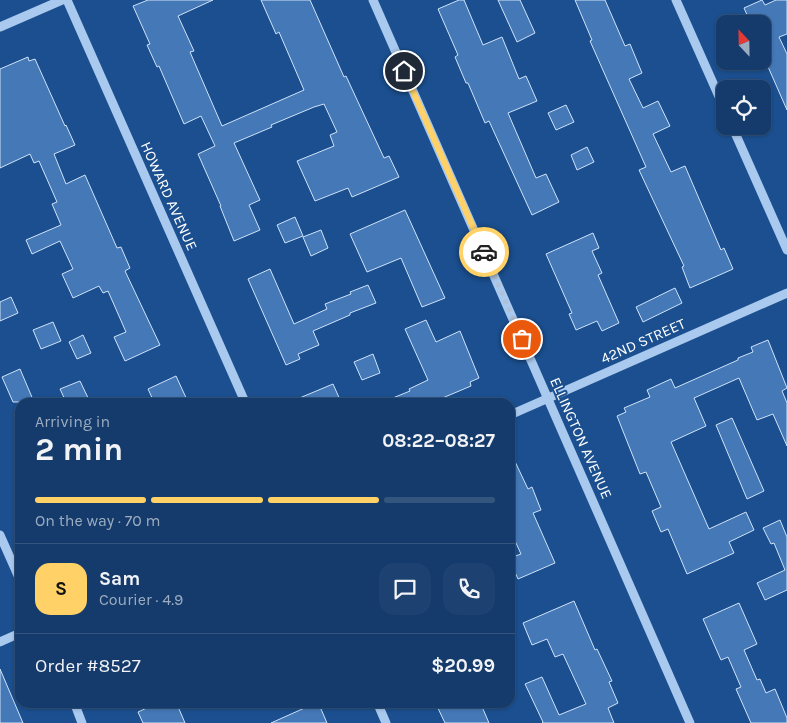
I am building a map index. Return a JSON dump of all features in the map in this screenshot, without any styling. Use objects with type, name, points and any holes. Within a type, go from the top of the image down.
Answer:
[{"type":"street","points":[[0,27],[62,0]]},
{"type":"street","name":"HOWARD AVENUE","points":[[67,0],[244,398]]},
{"type":"street","name":"ELLINGTON AVENUE","points":[[373,0],[690,723]]},
{"type":"street","points":[[676,0],[716,90]]},
{"type":"street","points":[[736,135],[787,250]]},
{"type":"street","name":"42ND STREET","points":[[515,413],[787,293]]},
{"type":"street","points":[[0,535],[15,569]]},
{"type":"street","points":[[0,642],[15,635]]},
{"type":"street","points":[[76,708],[82,723]]},
{"type":"street","points":[[380,708],[386,723]]},
{"type":"building","points":[[148,0],[213,0],[178,16],[194,51],[190,52],[222,126],[304,90],[279,32],[276,34],[261,0],[310,0],[344,77],[346,76],[384,158],[389,156],[399,177],[352,197],[348,188],[315,201],[297,161],[334,146],[330,135],[337,132],[324,104],[314,107],[234,143],[260,200],[249,205],[260,230],[234,241],[198,154],[215,146],[201,116],[184,124],[159,66],[157,67],[147,45],[150,44],[133,6]]},
{"type":"building","points":[[459,0],[464,0],[483,45],[502,37],[519,79],[526,76],[537,101],[508,113],[536,178],[546,174],[559,202],[532,215],[489,121],[485,123],[468,83],[466,83],[455,57],[458,55],[438,9]]},
{"type":"building","points":[[498,0],[520,0],[535,33],[517,42]]},
{"type":"building","points":[[575,0],[605,0],[625,46],[630,44],[642,73],[629,79],[643,108],[658,101],[670,126],[653,134],[671,172],[685,166],[721,250],[724,248],[733,269],[690,288],[682,267],[684,266],[639,170],[646,167],[590,41],[592,40]]},
{"type":"building","points":[[762,0],[765,5],[776,0],[787,0],[787,34],[779,37],[787,54],[787,110],[769,70],[771,70],[771,15],[747,15],[744,8]]},
{"type":"building","points":[[28,57],[29,61],[35,59],[75,145],[54,154],[66,184],[85,175],[117,248],[121,247],[130,268],[125,271],[160,345],[125,361],[114,337],[126,332],[108,291],[103,293],[99,286],[73,298],[62,274],[73,269],[60,241],[32,254],[26,240],[61,225],[52,204],[57,202],[39,161],[34,163],[30,154],[0,168],[0,69]]},
{"type":"building","points":[[566,105],[574,122],[556,130],[548,113]]},
{"type":"building","points":[[587,147],[594,162],[577,170],[571,155]]},
{"type":"building","points":[[405,210],[445,298],[422,307],[401,258],[367,272],[350,234]]},
{"type":"building","points":[[295,217],[303,236],[285,243],[277,225]]},
{"type":"building","points":[[321,230],[328,248],[311,256],[303,237]]},
{"type":"building","points":[[593,233],[599,248],[592,251],[602,273],[598,275],[619,323],[602,331],[597,321],[576,330],[569,314],[572,313],[546,254]]},
{"type":"building","points":[[270,269],[294,324],[327,309],[325,304],[368,285],[376,303],[313,331],[319,345],[298,354],[300,359],[286,365],[248,279]]},
{"type":"building","points":[[675,288],[682,303],[643,322],[636,307]]},
{"type":"building","points":[[11,297],[18,313],[0,321],[0,302]]},
{"type":"building","points":[[426,320],[436,342],[460,331],[479,378],[470,382],[471,386],[442,398],[393,398],[410,391],[409,389],[428,380],[405,329]]},
{"type":"building","points":[[53,322],[61,341],[41,349],[33,330]]},
{"type":"building","points":[[83,335],[91,353],[77,359],[69,342]]},
{"type":"building","points":[[768,340],[787,388],[782,391],[787,403],[787,446],[773,414],[757,420],[739,378],[694,398],[706,426],[671,442],[709,529],[746,512],[754,530],[729,542],[734,553],[687,574],[668,529],[661,532],[652,511],[661,507],[646,472],[640,474],[617,416],[626,412],[624,408],[650,397],[647,390],[671,379],[675,388],[738,360],[738,358],[753,352],[751,347]]},
{"type":"building","points":[[373,354],[380,373],[362,380],[354,362]]},
{"type":"building","points":[[20,369],[32,398],[15,398],[15,402],[13,402],[2,377]]},
{"type":"building","points":[[176,376],[186,398],[152,398],[148,389]]},
{"type":"building","points":[[80,381],[88,398],[64,398],[60,389]]},
{"type":"building","points":[[333,384],[339,398],[300,398]]},
{"type":"building","points":[[732,418],[764,491],[747,499],[716,425]]},
{"type":"building","points":[[515,462],[528,489],[532,487],[541,510],[533,513],[555,563],[518,579],[515,572],[515,556],[521,554],[515,541]]},
{"type":"building","points":[[780,520],[787,537],[787,590],[765,600],[757,583],[785,570],[774,543],[771,544],[763,528]]},
{"type":"building","points":[[574,601],[595,650],[597,649],[612,681],[609,682],[618,703],[608,708],[614,723],[542,723],[525,684],[542,677],[559,715],[586,704],[563,654],[555,657],[547,639],[532,645],[523,623]]},
{"type":"building","points":[[739,603],[757,644],[744,650],[757,680],[760,679],[766,693],[775,689],[787,718],[787,723],[751,723],[736,689],[741,687],[728,657],[721,660],[703,619]]},
{"type":"building","points":[[0,669],[23,723],[0,723]]},
{"type":"building","points":[[147,708],[179,708],[185,723],[143,723],[138,712]]},
{"type":"building","points":[[305,708],[321,708],[327,723],[271,723]]},
{"type":"building","points":[[438,708],[483,708],[489,723],[445,723]]},
{"type":"way so far","points":[[484,252],[522,339]]},
{"type":"route","points":[[404,71],[484,252]]}]
